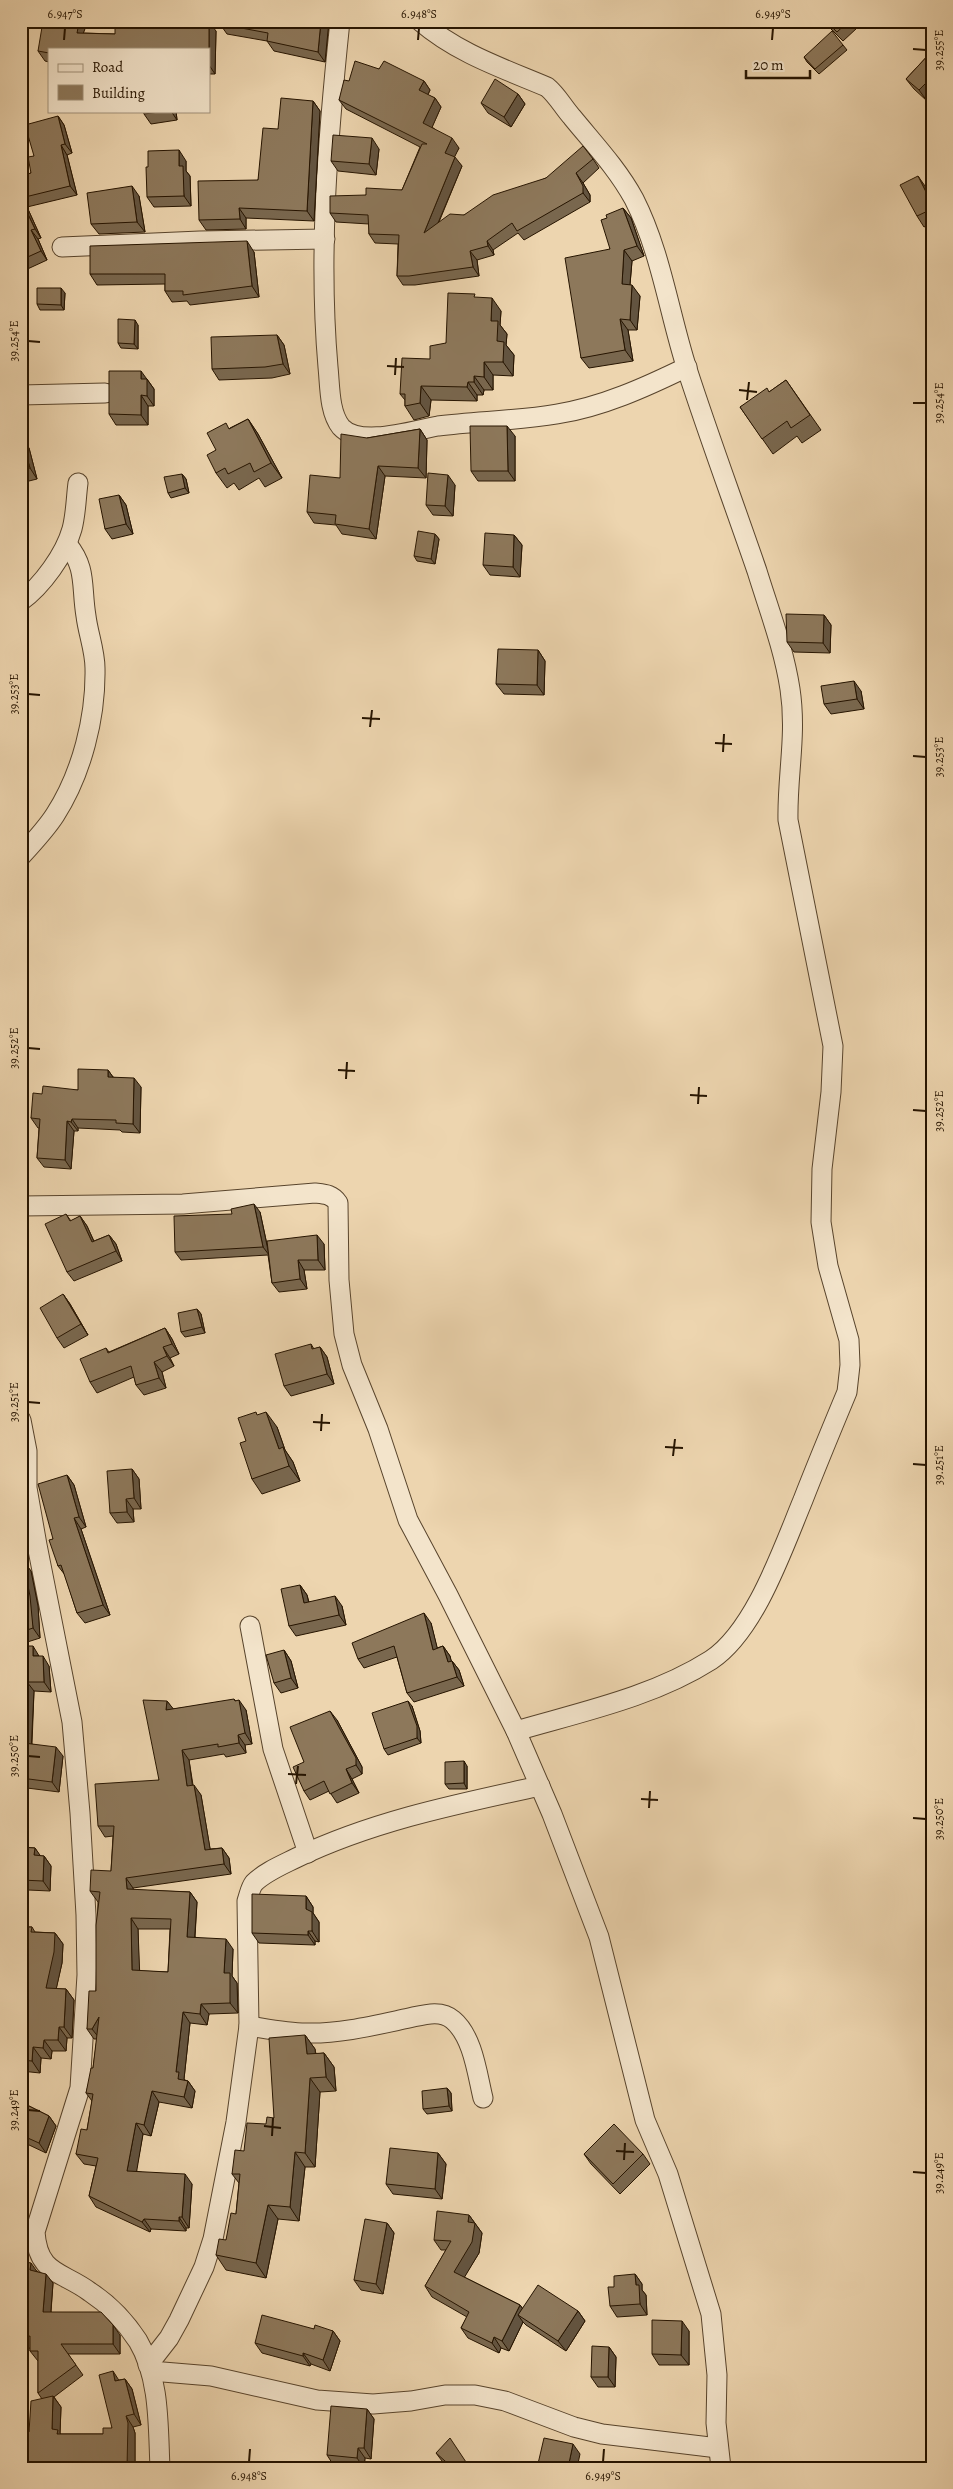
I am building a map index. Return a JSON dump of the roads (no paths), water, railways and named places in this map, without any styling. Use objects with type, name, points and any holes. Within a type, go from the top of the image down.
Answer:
[{"type":"street","points":[[340,21],[332,108],[325,239],[324,303],[330,394],[336,418],[342,428],[353,435],[374,437],[438,426],[559,414],[638,391],[687,367]]},
{"type":"street","points":[[420,21],[437,36],[471,55],[547,87],[554,93],[578,125],[605,154],[633,198],[643,220],[656,257],[687,367],[772,618],[790,689],[793,759],[788,792],[788,820],[834,1046],[822,1169],[821,1222],[828,1266],[849,1340],[850,1365],[847,1392],[777,1565],[750,1616],[729,1643],[712,1659],[670,1681],[616,1702],[516,1732]]},
{"type":"street","points":[[62,247],[200,241],[325,239]]},
{"type":"street","points":[[21,395],[105,393]]},
{"type":"street","points":[[21,601],[39,583],[66,544],[72,528],[78,483]]},
{"type":"street","points":[[21,856],[55,815],[67,794],[80,761],[94,688],[94,657],[85,614],[83,577],[79,562],[66,544]]},
{"type":"street","points":[[21,1206],[183,1204],[315,1193],[327,1194],[334,1198],[339,1210],[339,1280],[344,1334],[352,1365],[378,1429],[408,1520],[516,1732],[540,1786],[600,1936],[616,1999],[628,2059],[645,2120],[668,2174],[711,2314],[717,2375],[716,2423],[721,2468]]},
{"type":"street","points":[[21,1420],[27,1451],[28,1488],[36,1545],[72,1722],[86,1915],[87,1975],[80,2088],[34,2232],[36,2250],[43,2263],[65,2278],[90,2291],[121,2317],[139,2343],[149,2368],[156,2400],[160,2468]]},
{"type":"street","points":[[250,1626],[273,1749],[308,1853]]},
{"type":"street","points":[[149,2368],[170,2338],[179,2320],[204,2267],[213,2239],[234,2131],[249,2026],[247,1901],[253,1884],[270,1871],[308,1853],[427,1810],[540,1786]]},
{"type":"street","points":[[249,2026],[314,2033],[372,2026],[433,2013],[445,2014],[454,2020],[464,2034],[475,2062],[483,2098]]},
{"type":"street","points":[[149,2368],[211,2376],[317,2400],[373,2404],[411,2401],[445,2395],[475,2395],[505,2401],[583,2429],[635,2439],[718,2448]]}]
